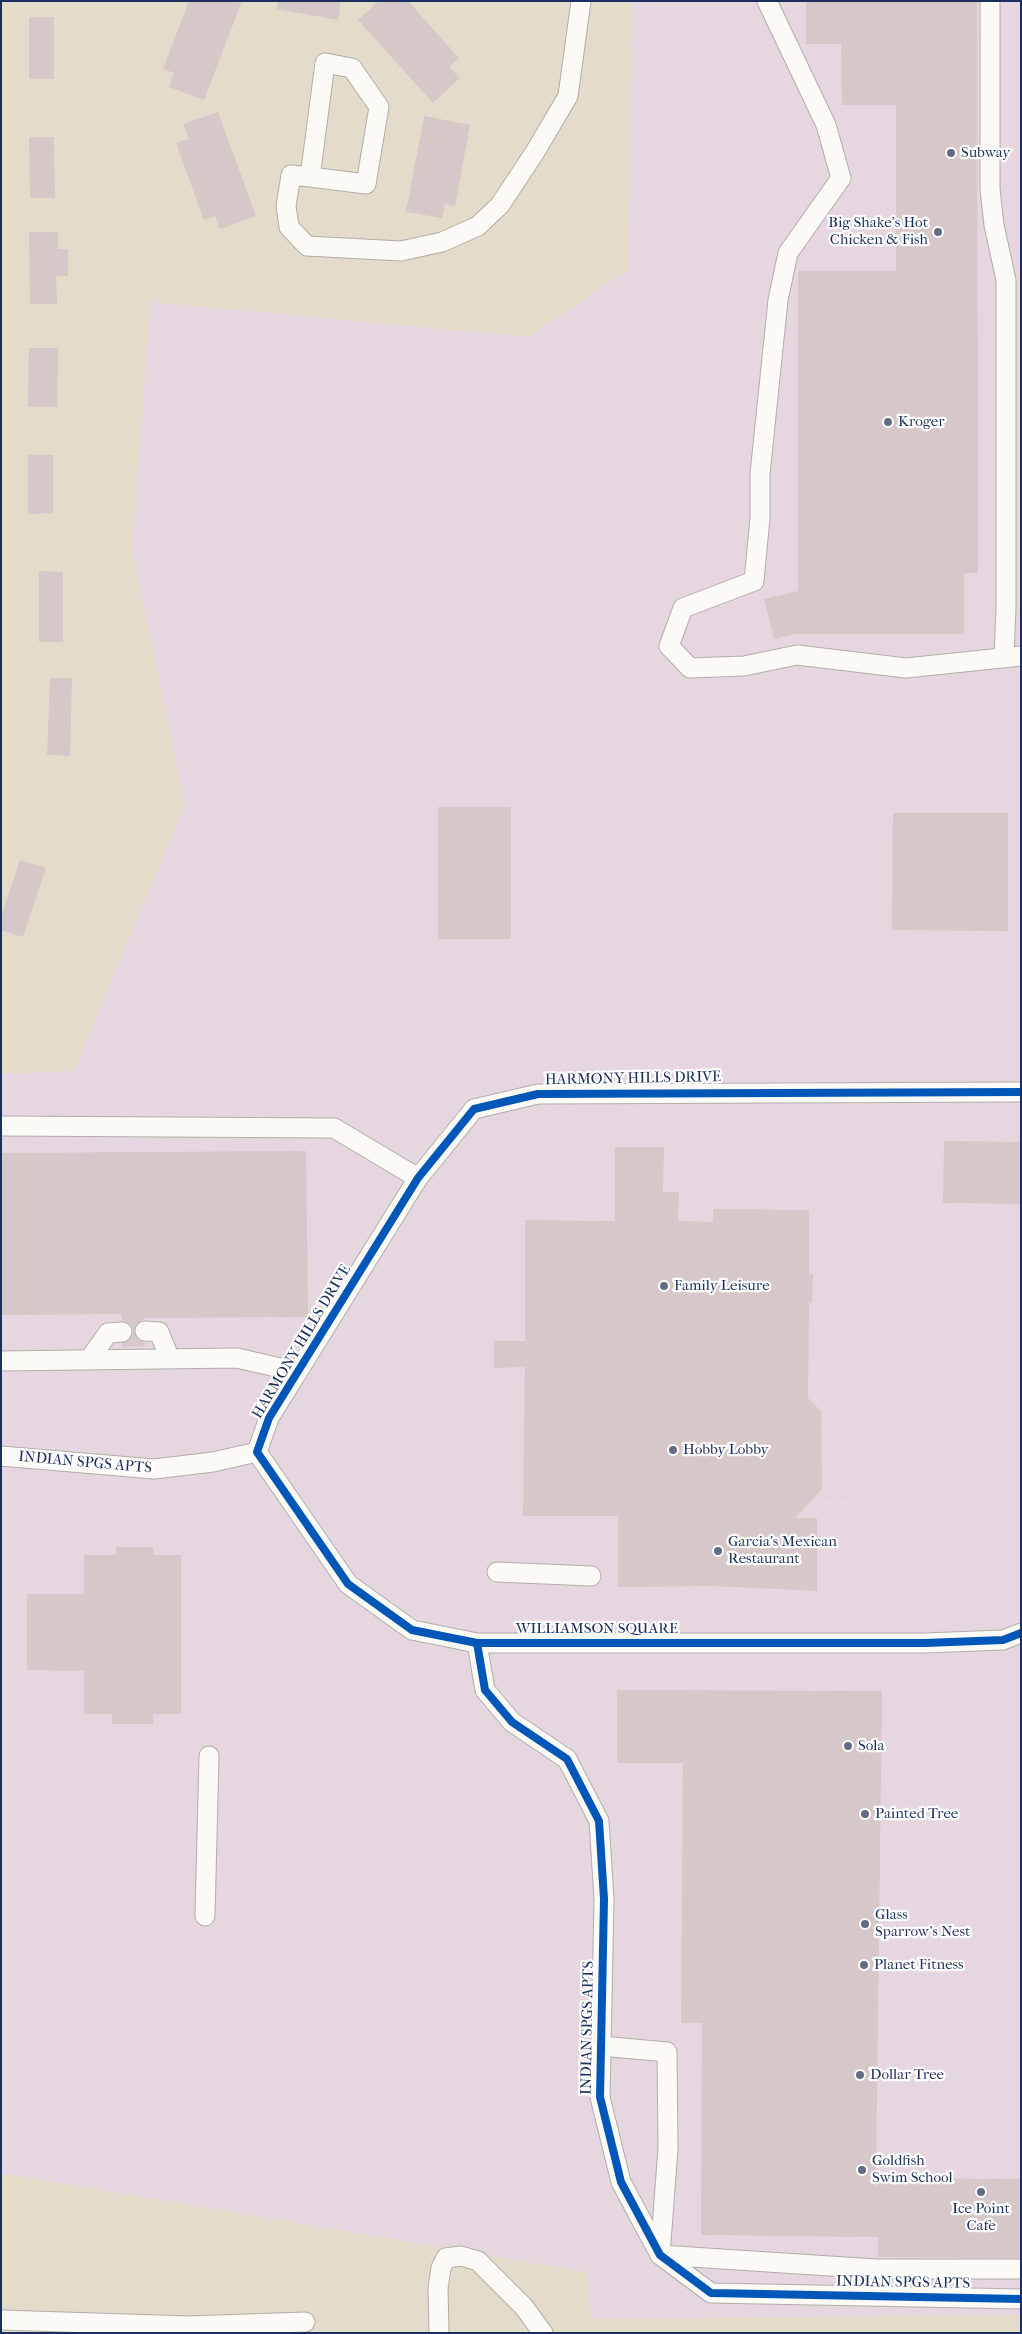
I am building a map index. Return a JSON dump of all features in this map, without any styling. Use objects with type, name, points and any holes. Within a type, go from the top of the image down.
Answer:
[{"type":"street","points":[[310,177],[325,63],[352,68],[380,107],[366,184],[291,175],[286,206],[289,227],[307,246],[401,251],[442,242],[478,226],[500,205],[535,152],[568,96],[582,1]]},
{"type":"street","points":[[767,1],[826,125],[841,178],[788,253],[778,300],[760,474],[760,518],[754,581],[682,608],[669,646],[690,668],[744,666],[797,656],[906,668],[1012,656],[1014,279],[994,225],[990,189],[990,1]]},
{"type":"street","name":"HARMONY HILLS DRIVE","points":[[258,1452],[269,1418],[418,1178],[474,1109],[538,1094],[1021,1092]]},
{"type":"street","points":[[1,1126],[334,1128],[418,1178]]},
{"type":"street","points":[[89,1360],[108,1333],[122,1332]]},
{"type":"street","points":[[145,1332],[159,1332],[170,1359]]},
{"type":"street","points":[[1,1361],[237,1358],[298,1372]]},
{"type":"street","name":"INDIAN SPGS APTS","points":[[1,1456],[154,1469],[213,1462],[258,1452]]},
{"type":"street","name":"WILLIAMSON SQUARE","points":[[258,1452],[348,1584],[412,1630],[477,1643],[925,1643],[1003,1640],[1021,1633]]},
{"type":"street","points":[[498,1572],[591,1576]]},
{"type":"street","name":"INDIAN SPGS APTS","points":[[477,1643],[485,1690],[512,1722],[567,1758],[598,1821],[604,1899],[600,2097],[621,2182],[660,2255],[711,2293],[1021,2300]]},
{"type":"street","points":[[205,1916],[208,1756]]},
{"type":"street","points":[[601,2046],[667,2052],[668,2148],[660,2255],[876,2268],[1021,2269]]},
{"type":"street","points":[[439,2333],[438,2288],[441,2268],[446,2258],[461,2256],[478,2261],[524,2307],[542,2333]]},
{"type":"street","points":[[1,2320],[189,2330],[305,2322]]},
{"type":"path","points":[[815,1496],[848,1497]]},
{"type":"shaded area","points":[[632,1],[1021,1],[1021,2315],[591,2319],[587,2272],[1,2173],[1,1074],[74,1071],[185,804],[132,549],[151,302],[529,337],[629,269]]},
{"type":"building","points":[[189,1],[242,1],[204,100],[169,87],[174,73],[163,69]]},
{"type":"building","points":[[278,1],[341,1],[338,20],[277,9]]},
{"type":"building","points":[[379,1],[408,1],[459,58],[449,67],[460,78],[433,103],[358,20]]},
{"type":"building","name":"Kroger","points":[[806,1],[977,1],[978,573],[964,573],[964,634],[795,634],[774,639],[764,599],[798,591],[798,271],[896,271],[896,105],[842,105],[841,44],[806,44]]},
{"type":"building","points":[[29,17],[54,17],[54,79],[29,79]]},
{"type":"building","points":[[218,112],[256,216],[220,229],[215,216],[204,220],[176,143],[189,139],[183,124]]},
{"type":"building","points":[[424,116],[470,125],[455,206],[445,204],[442,218],[406,212]]},
{"type":"building","points":[[29,137],[54,137],[55,198],[30,198]]},
{"type":"building","points":[[29,232],[58,232],[58,249],[68,249],[68,276],[56,276],[57,304],[30,304]]},
{"type":"building","points":[[29,348],[58,348],[57,407],[28,407]]},
{"type":"building","points":[[28,455],[53,455],[53,513],[28,514]]},
{"type":"building","points":[[39,571],[63,572],[63,642],[39,642]]},
{"type":"building","points":[[50,678],[72,678],[70,756],[47,755]]},
{"type":"building","points":[[438,807],[511,807],[511,939],[438,939]]},
{"type":"building","points":[[893,813],[1008,813],[1008,931],[892,930]]},
{"type":"building","points":[[20,860],[46,868],[23,937],[1,930],[1,917]]},
{"type":"building","points":[[944,1141],[1021,1142],[1021,1204],[943,1203]]},
{"type":"building","points":[[615,1147],[664,1147],[663,1192],[679,1192],[678,1221],[713,1222],[713,1209],[809,1210],[809,1274],[813,1274],[812,1303],[809,1302],[808,1398],[821,1411],[822,1489],[795,1518],[817,1518],[817,1591],[712,1586],[618,1587],[618,1516],[523,1516],[525,1367],[494,1368],[494,1341],[525,1341],[525,1220],[615,1221]]},
{"type":"building","points":[[306,1151],[308,1317],[145,1318],[136,1324],[134,1331],[138,1340],[145,1342],[145,1346],[122,1347],[122,1343],[132,1337],[133,1332],[131,1325],[122,1321],[121,1314],[1,1315],[1,1153]]},
{"type":"building","points":[[116,1547],[153,1547],[153,1555],[181,1555],[181,1714],[153,1714],[153,1724],[112,1724],[112,1714],[84,1714],[84,1671],[27,1670],[27,1594],[84,1594],[84,1555],[116,1555]]},
{"type":"building","points":[[617,1690],[882,1691],[876,2178],[1021,2179],[1021,2258],[878,2257],[878,2237],[701,2235],[702,2023],[681,2023],[683,1763],[617,1763]]},
{"type":"cycle path","points":[[1021,1092],[538,1094],[474,1109],[418,1178],[269,1418],[257,1452],[348,1584],[412,1630],[477,1643],[925,1643],[1003,1640],[1021,1633]]},
{"type":"cycle path","points":[[477,1643],[485,1690],[512,1722],[567,1759],[599,1821],[604,1899],[600,2097],[621,2182],[660,2255],[711,2293],[1021,2299]]},
{"type":"place","name":"Subway","points":[[951,153]]},
{"type":"place","name":"Big Shake's Hot Chicken & Fish","points":[[938,232]]},
{"type":"place","name":"Kroger","points":[[888,422]]},
{"type":"place","name":"Family Leisure","points":[[664,1286]]},
{"type":"place","name":"Hobby Lobby","points":[[673,1450]]},
{"type":"place","name":"Garcia's Mexican Restaurant","points":[[718,1551]]},
{"type":"place","name":"Sola","points":[[848,1746]]},
{"type":"place","name":"Painted Tree","points":[[865,1814]]},
{"type":"place","name":"Glass Sparrow's Nest","points":[[865,1924]]},
{"type":"place","name":"Planet Fitness","points":[[864,1965]]},
{"type":"place","name":"Dollar Tree","points":[[860,2075]]},
{"type":"place","name":"Goldfish Swim School","points":[[862,2170]]},
{"type":"place","name":"Ice Point Cafe","points":[[981,2192]]}]
